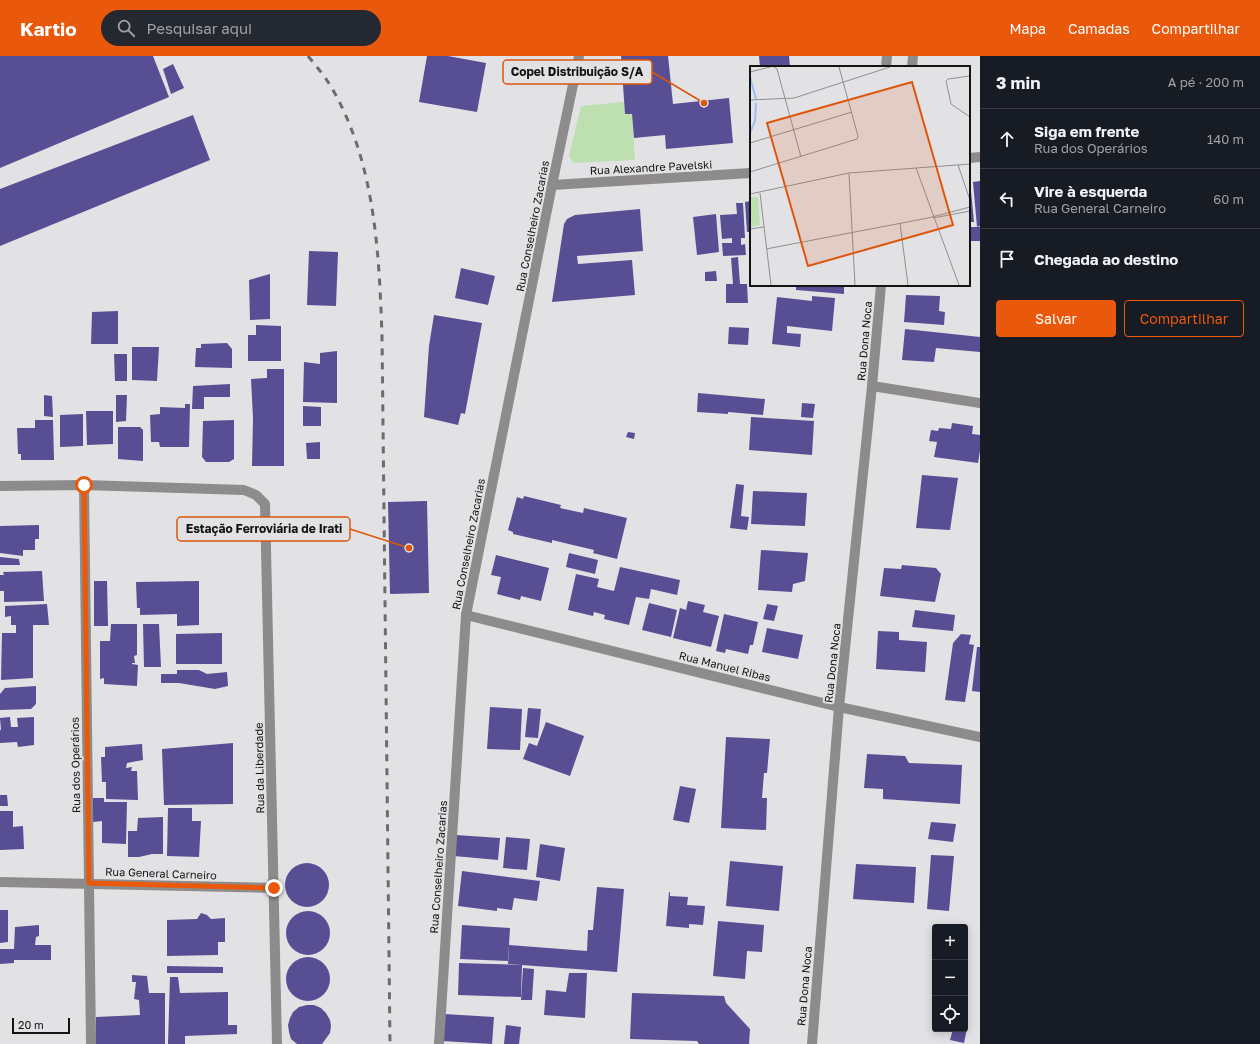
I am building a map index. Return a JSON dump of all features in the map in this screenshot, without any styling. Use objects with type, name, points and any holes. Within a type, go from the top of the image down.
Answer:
[{"type":"street","name":"Rua Conselheiro Zacarias","points":[[440,1044],[466,615],[579,56]]},
{"type":"street","points":[[886,66],[887,56]]},
{"type":"street","points":[[912,66],[913,56]]},
{"type":"street","points":[[970,158],[980,157]]},
{"type":"street","name":"Rua Alexandre Pavelski","points":[[552,185],[750,173]]},
{"type":"street","name":"Rua Dona Noca","points":[[812,1044],[839,707],[881,286]]},
{"type":"street","points":[[872,386],[980,403]]},
{"type":"street","points":[[0,486],[84,485]]},
{"type":"street","name":"Rua da Liberdade","points":[[84,485],[244,490],[256,494],[265,504],[277,1044]]},
{"type":"street","name":"Rua dos Operários","points":[[84,485],[91,1044]]},
{"type":"street","name":"Rua Manuel Ribas","points":[[466,615],[839,707],[980,737]]},
{"type":"street","name":"Rua General Carneiro","points":[[0,882],[274,888]]},
{"type":"green space","points":[[624,102],[625,114],[632,114],[635,160],[573,163],[569,156],[581,106]]},
{"type":"building","points":[[0,56],[153,56],[169,97],[0,168]]},
{"type":"building","points":[[427,56],[448,56],[486,63],[477,112],[419,102]]},
{"type":"building","points":[[621,56],[668,56],[673,104],[729,98],[733,143],[666,149],[665,135],[634,138],[632,114],[625,114]]},
{"type":"building","points":[[759,56],[789,56],[790,66],[760,66]]},
{"type":"building","points":[[173,64],[184,88],[171,94],[163,69]]},
{"type":"building","points":[[193,115],[210,160],[0,246],[0,189]]},
{"type":"building","points":[[970,181],[974,222],[970,222]]},
{"type":"building","points":[[980,181],[980,226],[977,227],[973,182]]},
{"type":"building","points":[[750,201],[750,232],[747,232],[745,202]]},
{"type":"building","points":[[736,203],[743,203],[745,238],[741,238],[741,245],[745,244],[746,255],[723,256],[722,243],[732,243],[732,238],[722,239],[720,215],[737,214]]},
{"type":"building","points":[[640,209],[643,251],[577,256],[578,264],[632,260],[635,295],[552,302],[564,224],[567,219],[575,215]]},
{"type":"building","points":[[716,214],[719,252],[697,255],[693,217]]},
{"type":"building","points":[[970,227],[980,227],[980,241],[970,241]]},
{"type":"building","points":[[309,251],[338,252],[336,306],[307,305]]},
{"type":"building","points":[[738,257],[740,284],[747,284],[748,303],[726,303],[726,284],[733,284],[731,258]]},
{"type":"building","points":[[461,268],[495,276],[488,305],[455,298]]},
{"type":"building","points":[[716,271],[717,281],[705,281],[705,272]]},
{"type":"building","points":[[270,274],[270,319],[250,320],[249,280]]},
{"type":"building","points":[[796,286],[844,286],[844,294],[796,290]]},
{"type":"building","points":[[906,295],[940,296],[939,311],[945,312],[944,325],[904,322]]},
{"type":"building","points":[[812,296],[835,298],[832,331],[787,326],[787,333],[801,334],[800,347],[772,344],[777,297],[812,301]]},
{"type":"building","points":[[118,311],[118,344],[91,344],[92,312]]},
{"type":"building","points":[[434,315],[482,323],[465,414],[461,413],[458,425],[424,417],[429,346]]},
{"type":"building","points":[[256,325],[281,326],[281,361],[248,361],[248,335],[256,335]]},
{"type":"building","points":[[729,327],[749,328],[748,345],[728,344]]},
{"type":"building","points":[[905,329],[980,337],[980,352],[936,348],[934,362],[902,360]]},
{"type":"building","points":[[227,343],[232,349],[232,368],[195,367],[196,348],[201,348],[201,344]]},
{"type":"building","points":[[132,347],[159,347],[157,381],[132,380]]},
{"type":"building","points":[[337,351],[337,403],[303,402],[304,362],[320,364],[320,353]]},
{"type":"building","points":[[114,354],[127,354],[127,381],[115,381]]},
{"type":"building","points":[[267,369],[284,369],[284,466],[252,466],[253,418],[251,379],[267,378]]},
{"type":"building","points":[[230,384],[230,397],[204,397],[204,409],[192,409],[193,386]]},
{"type":"building","points":[[698,393],[765,399],[763,415],[728,412],[728,414],[697,412]]},
{"type":"building","points":[[44,395],[52,396],[53,417],[44,416]]},
{"type":"building","points":[[116,395],[127,395],[126,421],[116,422]]},
{"type":"building","points":[[802,403],[815,404],[813,418],[801,417]]},
{"type":"building","points":[[185,404],[190,404],[189,447],[160,447],[159,442],[151,442],[150,415],[160,414],[160,407],[185,408]]},
{"type":"building","points":[[303,406],[321,407],[321,426],[303,426]]},
{"type":"building","points":[[86,411],[113,411],[113,444],[87,445]]},
{"type":"building","points":[[83,414],[83,446],[60,447],[60,415]]},
{"type":"building","points":[[751,417],[814,421],[812,455],[749,450]]},
{"type":"building","points":[[35,420],[53,420],[54,460],[21,460],[21,454],[18,454],[17,428],[35,428]]},
{"type":"building","points":[[234,420],[234,459],[229,462],[206,462],[202,457],[203,421]]},
{"type":"building","points":[[952,423],[973,426],[972,434],[980,435],[978,463],[934,457],[937,442],[929,441],[931,430],[938,431],[939,428],[951,429]]},
{"type":"building","points":[[118,427],[140,427],[143,430],[143,461],[118,459]]},
{"type":"building","points":[[628,432],[635,433],[634,439],[626,437]]},
{"type":"building","points":[[320,442],[320,459],[307,459],[306,443]]},
{"type":"building","points":[[922,475],[958,478],[950,530],[916,528]]},
{"type":"building","points":[[736,484],[744,485],[741,516],[749,517],[747,530],[730,528]]},
{"type":"building","points":[[753,491],[807,493],[805,526],[751,524]]},
{"type":"building","points":[[524,496],[561,505],[560,508],[583,513],[584,508],[627,518],[617,559],[593,553],[594,550],[552,540],[552,543],[513,534],[513,532],[508,530],[517,497],[523,499]]},
{"type":"building","points":[[427,501],[429,593],[390,594],[388,502]]},
{"type":"building","points":[[39,525],[39,539],[35,539],[35,550],[23,550],[23,556],[0,553],[0,526]]},
{"type":"building","points":[[761,550],[808,553],[805,581],[793,584],[792,592],[758,590]]},
{"type":"building","points":[[569,553],[598,560],[595,574],[566,567]]},
{"type":"building","points":[[496,555],[549,568],[541,601],[521,596],[520,600],[497,594],[501,577],[491,575]]},
{"type":"building","points":[[0,557],[19,559],[20,565],[0,565]]},
{"type":"building","points":[[902,565],[936,568],[941,574],[935,602],[880,596],[884,568],[901,569]]},
{"type":"building","points":[[620,567],[680,580],[677,595],[651,589],[649,599],[636,597],[629,625],[604,619],[605,615],[594,612],[593,616],[568,610],[576,574],[599,579],[597,587],[614,591]]},
{"type":"building","points":[[42,571],[44,601],[4,602],[4,591],[0,591],[0,575],[4,575],[3,572]]},
{"type":"building","points":[[94,581],[107,581],[108,626],[94,626]]},
{"type":"building","points":[[199,581],[199,625],[177,626],[177,614],[140,615],[140,608],[137,608],[136,582]]},
{"type":"building","points":[[688,601],[705,605],[703,612],[719,616],[711,647],[673,638],[680,608],[686,610]]},
{"type":"building","points":[[649,603],[677,610],[671,637],[642,630]]},
{"type":"building","points":[[47,604],[49,625],[33,625],[33,678],[1,680],[2,633],[16,633],[16,625],[11,625],[11,616],[5,617],[5,606]]},
{"type":"building","points":[[767,604],[778,606],[774,621],[763,619]]},
{"type":"building","points":[[915,610],[955,615],[953,631],[912,627]]},
{"type":"building","points":[[724,614],[758,622],[753,645],[750,645],[748,654],[726,649],[725,653],[716,651]]},
{"type":"building","points":[[111,624],[137,624],[137,655],[134,656],[135,663],[132,664],[138,665],[137,686],[104,684],[104,678],[100,679],[100,641],[110,641]]},
{"type":"building","points":[[143,624],[159,624],[161,667],[144,667]]},
{"type":"building","points":[[767,628],[803,635],[798,659],[762,652]]},
{"type":"building","points":[[878,631],[899,632],[899,640],[927,642],[925,672],[876,669]]},
{"type":"building","points":[[222,633],[222,664],[176,664],[176,634]]},
{"type":"building","points":[[961,634],[971,635],[969,644],[974,645],[965,702],[945,700],[953,643]]},
{"type":"building","points":[[977,647],[980,647],[980,692],[972,691]]},
{"type":"building","points":[[177,670],[199,670],[207,674],[227,672],[228,686],[215,689],[179,683],[161,683],[161,674],[177,674]]},
{"type":"building","points":[[36,686],[36,704],[31,709],[0,710],[0,694],[5,688]]},
{"type":"building","points":[[490,707],[522,709],[520,750],[487,749]]},
{"type":"building","points":[[528,708],[541,709],[538,738],[525,737]]},
{"type":"building","points":[[10,717],[11,727],[18,727],[17,718],[34,717],[34,745],[18,747],[17,742],[0,743],[0,718]]},
{"type":"building","points":[[546,722],[584,736],[570,776],[523,759],[529,743],[537,746]]},
{"type":"building","points":[[726,737],[770,739],[767,773],[764,773],[762,798],[767,798],[766,830],[721,828]]},
{"type":"building","points":[[233,743],[233,804],[164,805],[162,749]]},
{"type":"building","points":[[142,744],[143,760],[127,763],[126,768],[132,767],[131,771],[137,771],[138,800],[106,799],[106,782],[102,782],[101,757],[105,757],[105,747]]},
{"type":"building","points":[[867,754],[905,756],[909,763],[962,765],[960,804],[883,799],[883,789],[864,788]]},
{"type":"building","points":[[680,786],[696,789],[689,823],[673,820]]},
{"type":"building","points":[[0,795],[7,795],[8,806],[0,806]]},
{"type":"building","points":[[92,798],[104,798],[104,802],[127,802],[126,844],[102,843],[102,821],[93,822]]},
{"type":"building","points":[[168,808],[192,808],[192,821],[201,821],[199,857],[167,856]]},
{"type":"building","points":[[0,811],[13,811],[13,827],[23,826],[24,849],[0,850]]},
{"type":"building","points":[[163,817],[163,854],[128,857],[128,831],[137,831],[138,818]]},
{"type":"building","points":[[931,822],[956,824],[953,842],[928,839]]},
{"type":"building","points":[[456,835],[500,838],[498,860],[454,856]]},
{"type":"building","points":[[506,837],[530,839],[527,870],[503,868]]},
{"type":"building","points":[[540,844],[565,848],[560,881],[536,877]]},
{"type":"building","points":[[931,855],[954,856],[949,911],[927,909]]},
{"type":"building","points":[[730,861],[783,866],[779,911],[726,906]]},
{"type":"building","points":[[307,863],[319,867],[325,873],[329,885],[325,897],[319,903],[307,907],[295,903],[289,897],[285,885],[289,873],[295,867]]},
{"type":"building","points":[[856,864],[916,867],[914,903],[853,899]]},
{"type":"building","points":[[462,871],[540,881],[537,901],[514,898],[512,910],[497,908],[497,911],[458,906]]},
{"type":"building","points":[[597,887],[624,889],[617,972],[508,964],[509,945],[587,951],[588,930],[593,930]]},
{"type":"building","points":[[669,892],[670,896],[688,897],[687,905],[705,906],[703,925],[689,924],[689,928],[666,926]]},
{"type":"building","points":[[0,910],[8,910],[8,942],[0,943]]},
{"type":"building","points":[[308,911],[320,915],[326,921],[330,933],[326,945],[320,951],[308,955],[296,951],[290,945],[286,933],[290,921],[296,915]]},
{"type":"building","points":[[201,913],[207,915],[211,919],[225,918],[225,942],[218,942],[218,955],[167,956],[167,920],[197,919]]},
{"type":"building","points":[[718,921],[764,925],[762,952],[747,951],[745,979],[713,976]]},
{"type":"building","points":[[39,925],[39,936],[36,937],[35,945],[51,945],[51,960],[14,960],[14,963],[0,964],[0,949],[14,949],[15,927]]},
{"type":"building","points":[[462,925],[510,928],[508,961],[460,959]]},
{"type":"building","points":[[308,957],[320,961],[326,967],[330,979],[326,991],[320,997],[308,1001],[296,997],[290,991],[286,979],[290,967],[296,961]]},
{"type":"building","points":[[459,963],[522,965],[521,997],[458,995]]},
{"type":"building","points":[[167,966],[223,967],[223,973],[167,973]]},
{"type":"building","points":[[523,968],[534,969],[532,1000],[521,1000]]},
{"type":"building","points":[[569,973],[587,973],[585,1018],[544,1015],[546,990],[566,992]]},
{"type":"building","points":[[132,975],[147,976],[149,993],[165,993],[165,1044],[95,1044],[96,1017],[140,1015],[139,1000],[134,999],[136,982],[132,982]]},
{"type":"building","points":[[170,977],[178,977],[180,993],[228,992],[228,1025],[237,1025],[237,1034],[185,1036],[185,1044],[168,1044]]},
{"type":"building","points":[[632,993],[724,996],[726,1003],[750,1029],[749,1044],[699,1044],[697,1041],[630,1039]]},
{"type":"building","points":[[314,1005],[321,1008],[330,1020],[330,1033],[322,1044],[297,1044],[291,1039],[288,1025],[290,1018],[293,1012],[299,1007]]},
{"type":"building","points":[[444,1014],[494,1017],[492,1044],[442,1041]]},
{"type":"building","points":[[506,1025],[521,1027],[519,1044],[504,1044]]},
{"type":"building","points":[[952,1032],[966,1032],[964,1043],[950,1040]]},
{"type":"railway","points":[[308,56],[330,85],[345,114],[357,144],[372,207],[379,271],[382,336],[390,1044]]},
{"type":"place","name":"Copel Distribuição S/A","points":[[704,103]]},
{"type":"place","name":"Estação Ferroviária de Irati","points":[[409,548]]},
{"type":"route","points":[[84,485],[89,883],[274,888]]}]
